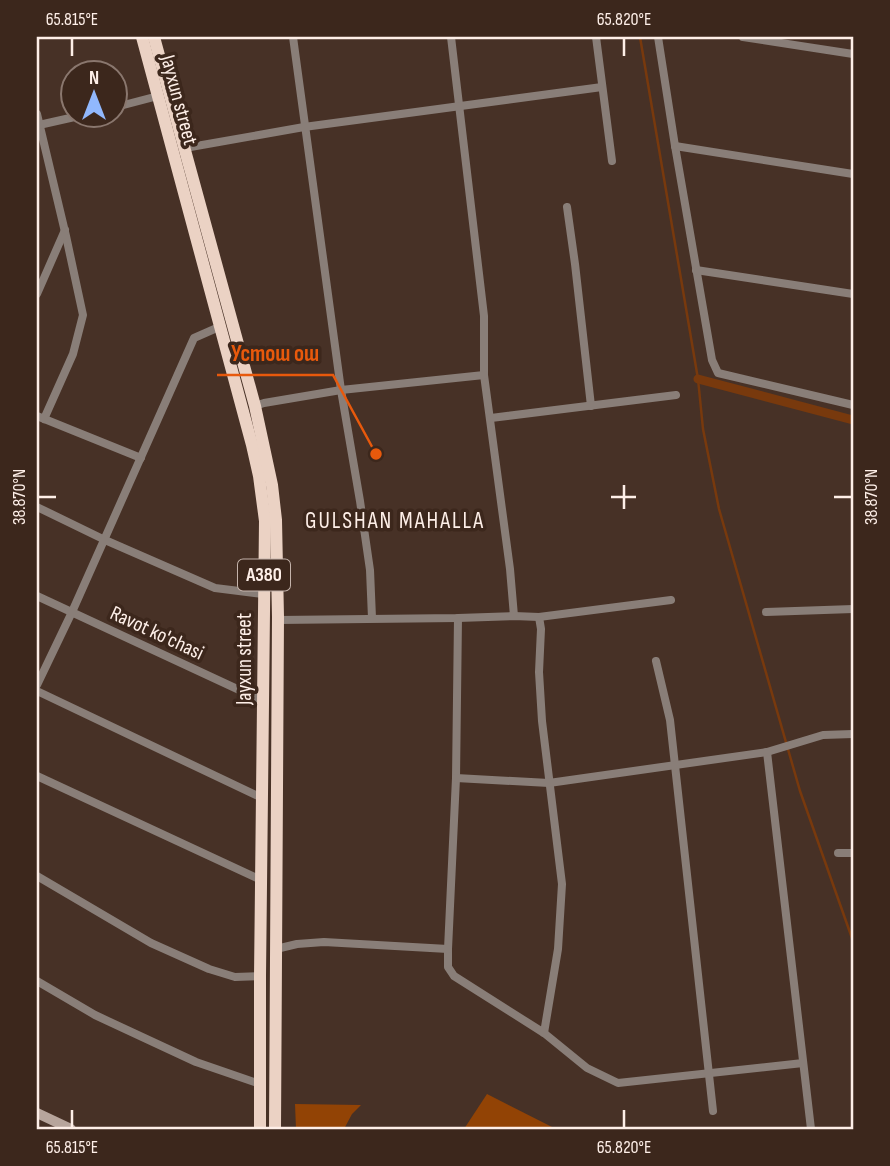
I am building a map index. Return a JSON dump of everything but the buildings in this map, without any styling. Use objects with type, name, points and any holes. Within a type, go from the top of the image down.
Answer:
[{"type":"highway","name":"Jayxun street","points":[[142,37],[237,388],[259,476],[265,521],[260,1128]]},
{"type":"highway","name":"Jayxun street","points":[[154,37],[255,406],[268,462],[276,520],[276,1129]]},
{"type":"main road","points":[[37,1113],[71,1129]]},
{"type":"street","points":[[293,37],[341,390],[370,570],[372,618]]},
{"type":"street","points":[[452,37],[484,316],[484,375],[514,616]]},
{"type":"street","points":[[596,37],[612,161]]},
{"type":"street","points":[[658,37],[712,360],[718,373],[853,405]]},
{"type":"street","points":[[743,37],[853,54]]},
{"type":"street","points":[[185,148],[304,127],[602,87]]},
{"type":"street","points":[[130,103],[158,96]]},
{"type":"street","points":[[37,114],[83,315],[73,354],[40,418],[141,458]]},
{"type":"street","points":[[39,125],[60,120]]},
{"type":"street","points":[[675,146],[853,174]]},
{"type":"street","points":[[567,207],[591,406]]},
{"type":"street","points":[[37,294],[65,230]]},
{"type":"street","points":[[696,270],[853,295]]},
{"type":"street","points":[[37,685],[105,540],[194,338],[219,327]]},
{"type":"street","points":[[255,406],[341,390],[484,375]]},
{"type":"street","points":[[491,418],[676,395]]},
{"type":"street","points":[[37,506],[105,540],[215,588],[263,594]]},
{"type":"street","name":"Ravot ko'chasi","points":[[37,596],[263,701]]},
{"type":"street","points":[[278,620],[539,617],[671,600]]},
{"type":"street","points":[[766,612],[853,609]]},
{"type":"street","points":[[539,617],[542,721],[562,884],[558,949],[544,1033]]},
{"type":"street","points":[[458,618],[456,778],[448,949],[448,967],[454,976],[544,1033],[587,1068],[618,1083],[803,1063]]},
{"type":"street","points":[[656,661],[670,720],[713,1111]]},
{"type":"street","points":[[37,691],[262,798]]},
{"type":"street","points":[[456,778],[549,783],[767,752],[823,735],[853,734]]},
{"type":"street","points":[[767,752],[811,1129]]},
{"type":"street","points":[[37,776],[261,880]]},
{"type":"street","points":[[838,853],[853,853]]},
{"type":"street","points":[[37,876],[151,943],[209,969],[235,977],[260,976]]},
{"type":"street","points":[[276,950],[297,944],[324,942],[448,949]]},
{"type":"street","points":[[37,981],[95,1015],[183,1056],[260,1084]]},
{"type":"shaded area","points":[[487,1094],[556,1129],[464,1129]]},
{"type":"shaded area","points":[[295,1104],[361,1105],[352,1114],[344,1129],[296,1129]]},
{"type":"waterway","points":[[640,37],[698,379],[703,429],[719,509],[800,791],[853,941]]},
{"type":"waterway","points":[[698,379],[853,420]]},
{"type":"place","name":"Устош ош","points":[[376,454]]},
{"type":"district","name":"GULSHAN MAHALLA","points":[[395,521]]}]
